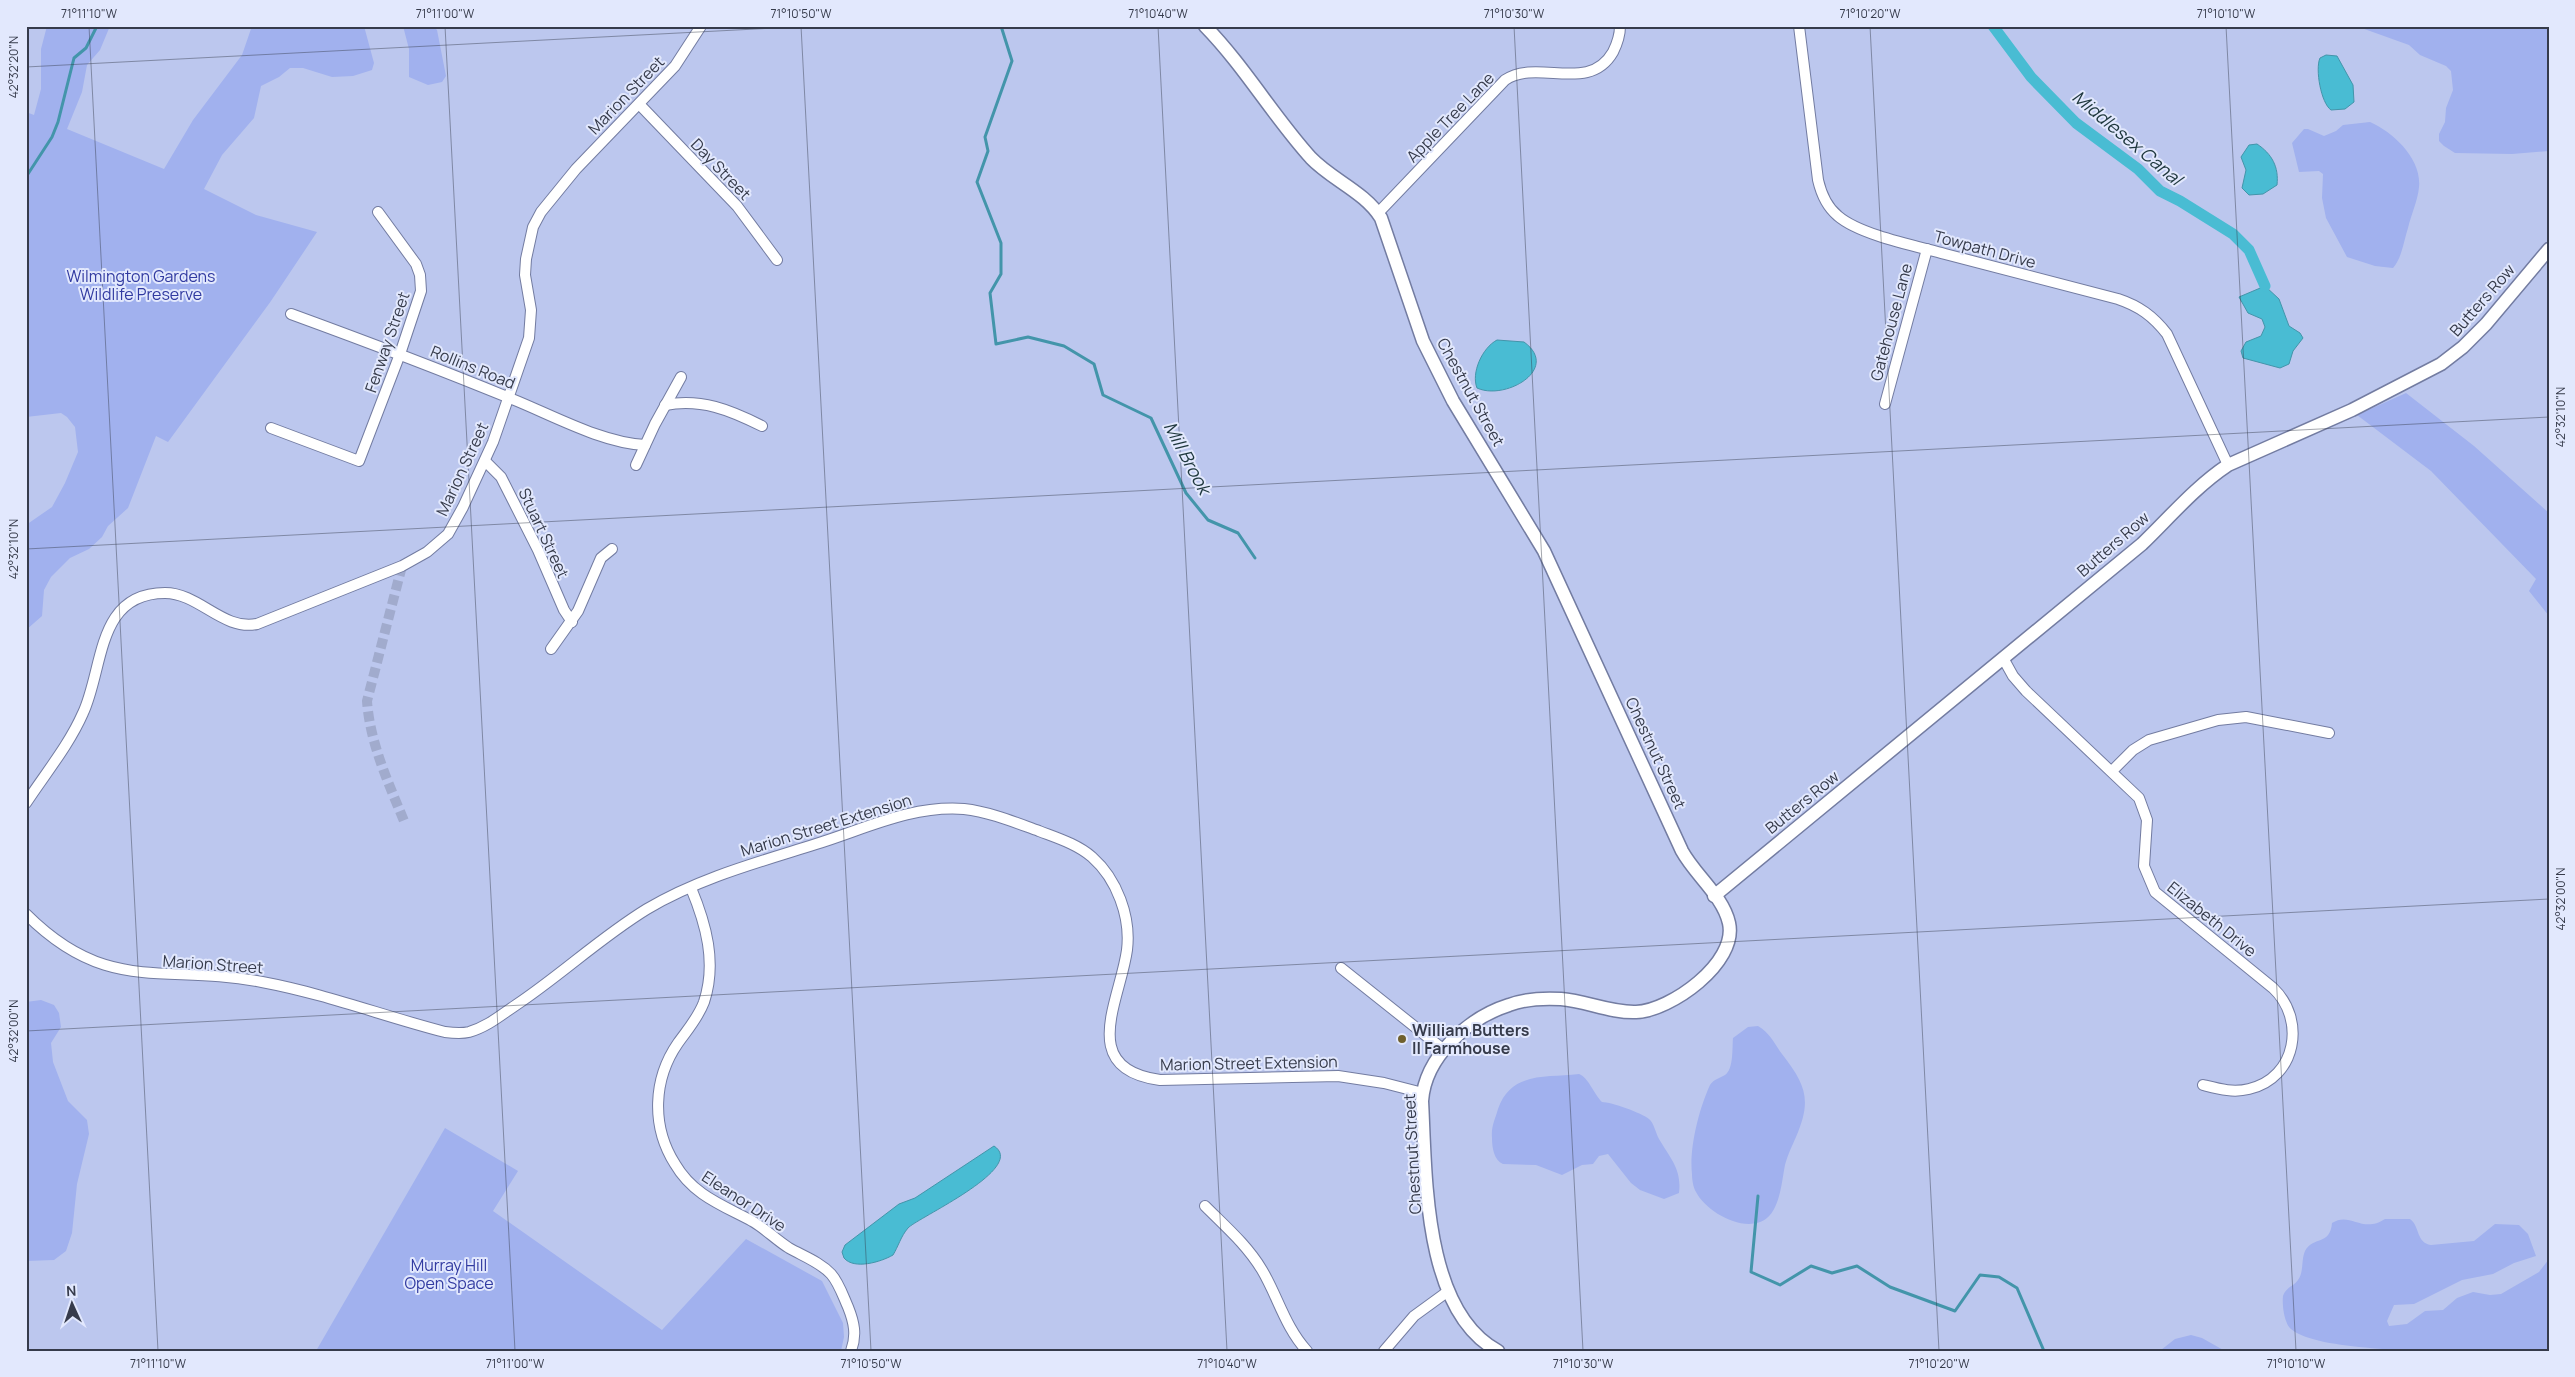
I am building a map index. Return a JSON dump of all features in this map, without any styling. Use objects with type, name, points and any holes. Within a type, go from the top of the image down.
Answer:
[{"type":"street","name":"Marion Street","points":[[26,803],[79,721],[94,684],[105,636],[116,616],[126,606],[149,596],[174,593],[197,602],[235,623],[248,626],[402,566],[427,552],[448,534],[485,461],[510,398],[529,338],[531,324],[526,259],[534,227],[541,212],[562,184],[675,66],[701,26]]},
{"type":"street","name":"Chestnut Street","points":[[1205,26],[1244,69],[1313,159],[1378,213],[1392,245],[1414,317],[1434,362],[1453,400],[1544,551],[1682,851],[1695,873],[1714,896],[1728,922],[1730,938],[1725,952],[1712,970],[1672,999],[1649,1010],[1637,1012],[1573,1000],[1549,999],[1516,1002],[1498,1009],[1480,1020],[1444,1050],[1430,1070],[1423,1092],[1432,1222],[1440,1270],[1447,1292],[1479,1337],[1498,1351]]},
{"type":"street","name":"Apple Tree Lane","points":[[1378,213],[1505,80],[1524,72],[1578,74],[1599,67],[1610,57],[1616,47],[1620,26]]},
{"type":"street","name":"Towpath Drive","points":[[1799,26],[1816,168],[1824,198],[1838,216],[1850,224],[1927,249],[2118,299],[2149,314],[2167,334],[2228,465]]},
{"type":"street","name":"Day Street","points":[[640,104],[737,206],[777,260]]},
{"type":"street","name":"Fenway Street","points":[[271,428],[359,461],[420,297],[420,280],[413,259],[378,212]]},
{"type":"street","name":"Gatehouse Lane","points":[[1885,404],[1927,249]]},
{"type":"street","name":"Butters Row","points":[[1714,896],[2142,544],[2192,492],[2228,465],[2352,410],[2441,364],[2463,347],[2486,324],[2549,249]]},
{"type":"street","name":"Rollins Road","points":[[291,314],[400,354],[586,430],[628,443],[645,445]]},
{"type":"street","points":[[636,465],[681,377]]},
{"type":"street","points":[[665,405],[685,402],[712,405],[727,409],[762,426]]},
{"type":"street","name":"Stuart Street","points":[[485,461],[501,478],[538,550],[564,610],[572,622]]},
{"type":"street","points":[[551,649],[572,622],[601,558],[612,549]]},
{"type":"street","name":"Elizabeth Drive","points":[[2003,658],[2013,676],[2026,691],[2072,737],[2135,793],[2146,812],[2148,826],[2144,866],[2155,892],[2283,998],[2291,1018],[2294,1039],[2292,1050],[2285,1064],[2275,1076],[2259,1086],[2241,1090],[2220,1089],[2203,1085]]},
{"type":"street","points":[[2112,771],[2143,743],[2218,720],[2246,717],[2329,733]]},
{"type":"street","name":"Marion Street Extension","points":[[467,1032],[491,1022],[524,1000],[647,910],[691,888],[748,865],[915,812],[964,810],[996,816],[1079,848],[1099,864],[1118,893],[1126,920],[1127,949],[1111,1013],[1109,1037],[1116,1058],[1127,1069],[1142,1077],[1160,1080],[1338,1076],[1376,1081],[1423,1092]]},
{"type":"street","name":"Eleanor Drive","points":[[691,888],[706,930],[708,981],[697,1019],[679,1042],[662,1074],[658,1108],[664,1143],[674,1164],[697,1191],[712,1202],[754,1222],[831,1274],[853,1319],[854,1337],[850,1351]]},
{"type":"street","name":"Marion Street","points":[[26,914],[67,948],[104,966],[136,973],[229,978],[262,982],[339,1000],[445,1032],[467,1032]]},
{"type":"street","points":[[1341,968],[1444,1050]]},
{"type":"street","points":[[1206,1206],[1252,1255],[1268,1281],[1284,1318],[1307,1351]]},
{"type":"street","points":[[1384,1351],[1414,1316],[1447,1292]]},
{"type":"green space","name":"Wilmington Gardens Wildlife Preserve","points":[[47,26],[110,26],[100,50],[87,65],[82,92],[67,129],[164,169],[193,120],[242,55],[252,26],[364,26],[374,63],[372,70],[353,76],[332,77],[303,68],[290,68],[279,77],[261,86],[254,118],[222,155],[204,189],[256,215],[317,232],[271,301],[168,442],[156,436],[128,508],[108,526],[102,537],[89,549],[70,558],[51,577],[44,590],[42,616],[26,630],[26,525],[52,507],[78,452],[75,427],[67,417],[61,413],[26,417],[26,112],[34,115],[41,89],[41,49]]},
{"type":"green space","points":[[403,26],[433,26],[437,30],[446,76],[442,82],[428,85],[409,77],[409,49]]},
{"type":"green space","points":[[2356,26],[2549,26],[2549,151],[2512,154],[2455,153],[2444,146],[2439,141],[2439,134],[2445,122],[2446,108],[2453,90],[2451,71],[2446,66],[2420,55],[2409,45]]},
{"type":"green space","points":[[2370,122],[2388,132],[2404,148],[2416,166],[2419,177],[2416,202],[2401,254],[2393,268],[2375,266],[2347,257],[2326,218],[2322,198],[2323,174],[2319,171],[2299,172],[2292,143],[2304,129],[2324,136],[2336,131],[2343,125]]},
{"type":"green space","points":[[2406,393],[2474,446],[2549,513],[2549,616],[2529,591],[2536,579],[2431,471],[2357,415]]},
{"type":"green space","points":[[41,1000],[54,1005],[59,1013],[61,1027],[51,1043],[53,1062],[68,1101],[87,1120],[89,1134],[77,1184],[72,1233],[66,1251],[54,1260],[26,1261],[26,1002]]},
{"type":"green space","points":[[1758,1026],[1772,1038],[1797,1075],[1804,1093],[1805,1103],[1801,1124],[1786,1161],[1775,1208],[1767,1218],[1758,1223],[1748,1224],[1727,1219],[1708,1207],[1701,1200],[1693,1183],[1691,1164],[1693,1141],[1702,1105],[1710,1085],[1725,1075],[1730,1068],[1733,1038],[1748,1027]]},
{"type":"green space","points":[[1579,1074],[1602,1102],[1633,1111],[1651,1121],[1677,1170],[1679,1193],[1664,1199],[1640,1190],[1631,1183],[1608,1154],[1599,1156],[1593,1164],[1582,1165],[1562,1175],[1536,1165],[1503,1164],[1497,1160],[1492,1146],[1493,1126],[1504,1097],[1512,1088],[1521,1082],[1531,1079]]},
{"type":"green space","name":"Murray Hill Open Space","points":[[445,1128],[518,1171],[493,1211],[662,1330],[746,1239],[822,1281],[843,1323],[844,1337],[841,1351],[316,1351]]},
{"type":"green space","points":[[2345,1219],[2370,1224],[2385,1219],[2410,1219],[2420,1238],[2426,1244],[2431,1245],[2474,1241],[2495,1224],[2519,1225],[2528,1234],[2536,1256],[2514,1263],[2493,1274],[2462,1280],[2414,1304],[2394,1305],[2387,1321],[2389,1326],[2407,1324],[2425,1311],[2443,1310],[2457,1298],[2473,1292],[2490,1295],[2501,1294],[2539,1272],[2549,1259],[2549,1351],[2454,1351],[2373,1348],[2309,1338],[2291,1329],[2285,1318],[2283,1296],[2300,1277],[2305,1251],[2308,1246],[2325,1238],[2331,1230],[2332,1223],[2339,1220]]},
{"type":"green space","points":[[2191,1335],[2202,1338],[2225,1351],[2154,1351],[2161,1350],[2175,1339]]},
{"type":"shaded area","points":[[2326,55],[2337,56],[2353,85],[2354,102],[2345,109],[2331,110],[2324,100],[2318,70],[2320,58]]},
{"type":"shaded area","points":[[2257,144],[2267,152],[2276,167],[2277,185],[2263,194],[2249,195],[2242,188],[2246,170],[2241,157],[2249,145]]},
{"type":"shaded area","points":[[2265,286],[2279,299],[2289,326],[2300,333],[2303,338],[2293,351],[2289,364],[2280,368],[2243,358],[2241,351],[2246,342],[2261,336],[2265,327],[2262,319],[2248,313],[2239,297]]},
{"type":"shaded area","points":[[1497,340],[1524,342],[1534,352],[1536,362],[1533,372],[1525,380],[1501,390],[1489,391],[1477,388],[1475,375],[1479,361],[1487,349]]},
{"type":"shaded area","points":[[994,1146],[1000,1155],[996,1167],[967,1192],[908,1228],[893,1255],[868,1264],[854,1264],[844,1258],[842,1252],[845,1245],[899,1204],[915,1198]]},
{"type":"waterway","name":"Mill Brook","points":[[26,177],[52,137],[58,122],[74,58],[86,48],[97,26]]},
{"type":"waterway","name":"Mill Brook","points":[[1001,26],[1012,61],[985,137],[988,151],[977,182],[1001,243],[1001,274],[990,293],[996,344],[1028,337],[1064,346],[1094,364],[1103,395],[1151,418],[1186,493],[1208,520],[1238,533],[1255,558]]},
{"type":"waterway","name":"Middlesex Canal","points":[[1993,26],[2031,77],[2076,123],[2138,169],[2160,191],[2180,201],[2233,234],[2249,250],[2265,286]]},
{"type":"waterway","points":[[1758,1196],[1751,1272],[1780,1285],[1811,1266],[1832,1273],[1857,1266],[1890,1287],[1955,1311],[1980,1275],[1999,1277],[2017,1288],[2044,1351]]},
{"type":"tunnel","points":[[402,566],[367,701],[376,747],[404,821]]},
{"type":"place","name":"William Butters II Farmhouse","points":[[1402,1039]]}]
